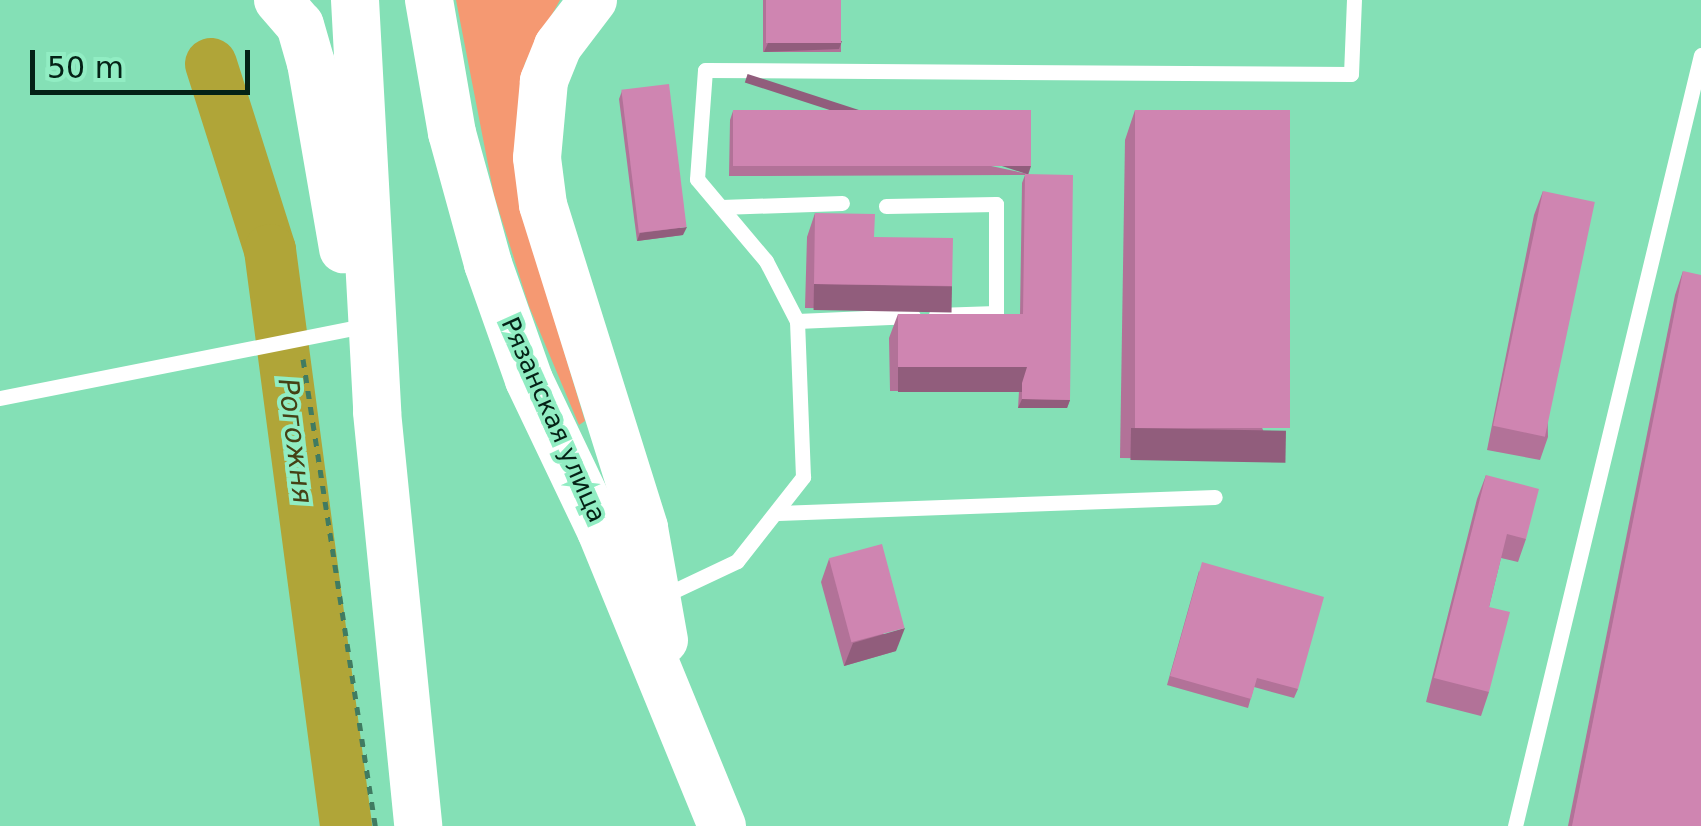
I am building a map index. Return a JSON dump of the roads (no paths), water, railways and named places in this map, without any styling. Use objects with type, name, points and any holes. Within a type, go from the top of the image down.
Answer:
[{"type":"main road","points":[[278,0],[300,25],[312,62],[355,328],[378,412]]},
{"type":"main road","points":[[355,0],[378,412],[418,826]]},
{"type":"main road","name":"Рязанская улица","points":[[429,0],[452,132],[488,264],[530,380],[667,688],[722,826]]},
{"type":"main road","points":[[594,0],[558,46],[544,81],[537,121],[543,205],[661,597],[667,688]]},
{"type":"lane","points":[[661,597],[736,561],[803,477],[797,321],[766,261],[697,180],[705,70],[1351,74],[1354,0]]},
{"type":"lane","points":[[1515,826],[1701,55]]},
{"type":"lane","points":[[721,207],[842,202]]},
{"type":"lane","points":[[797,321],[996,313],[996,204],[886,206]]},
{"type":"lane","points":[[0,398],[265,350],[355,328]]},
{"type":"lane","points":[[778,513],[1216,497]]},
{"type":"waterway","name":"Рогожня","points":[[211,64],[270,250],[346,826]]}]
